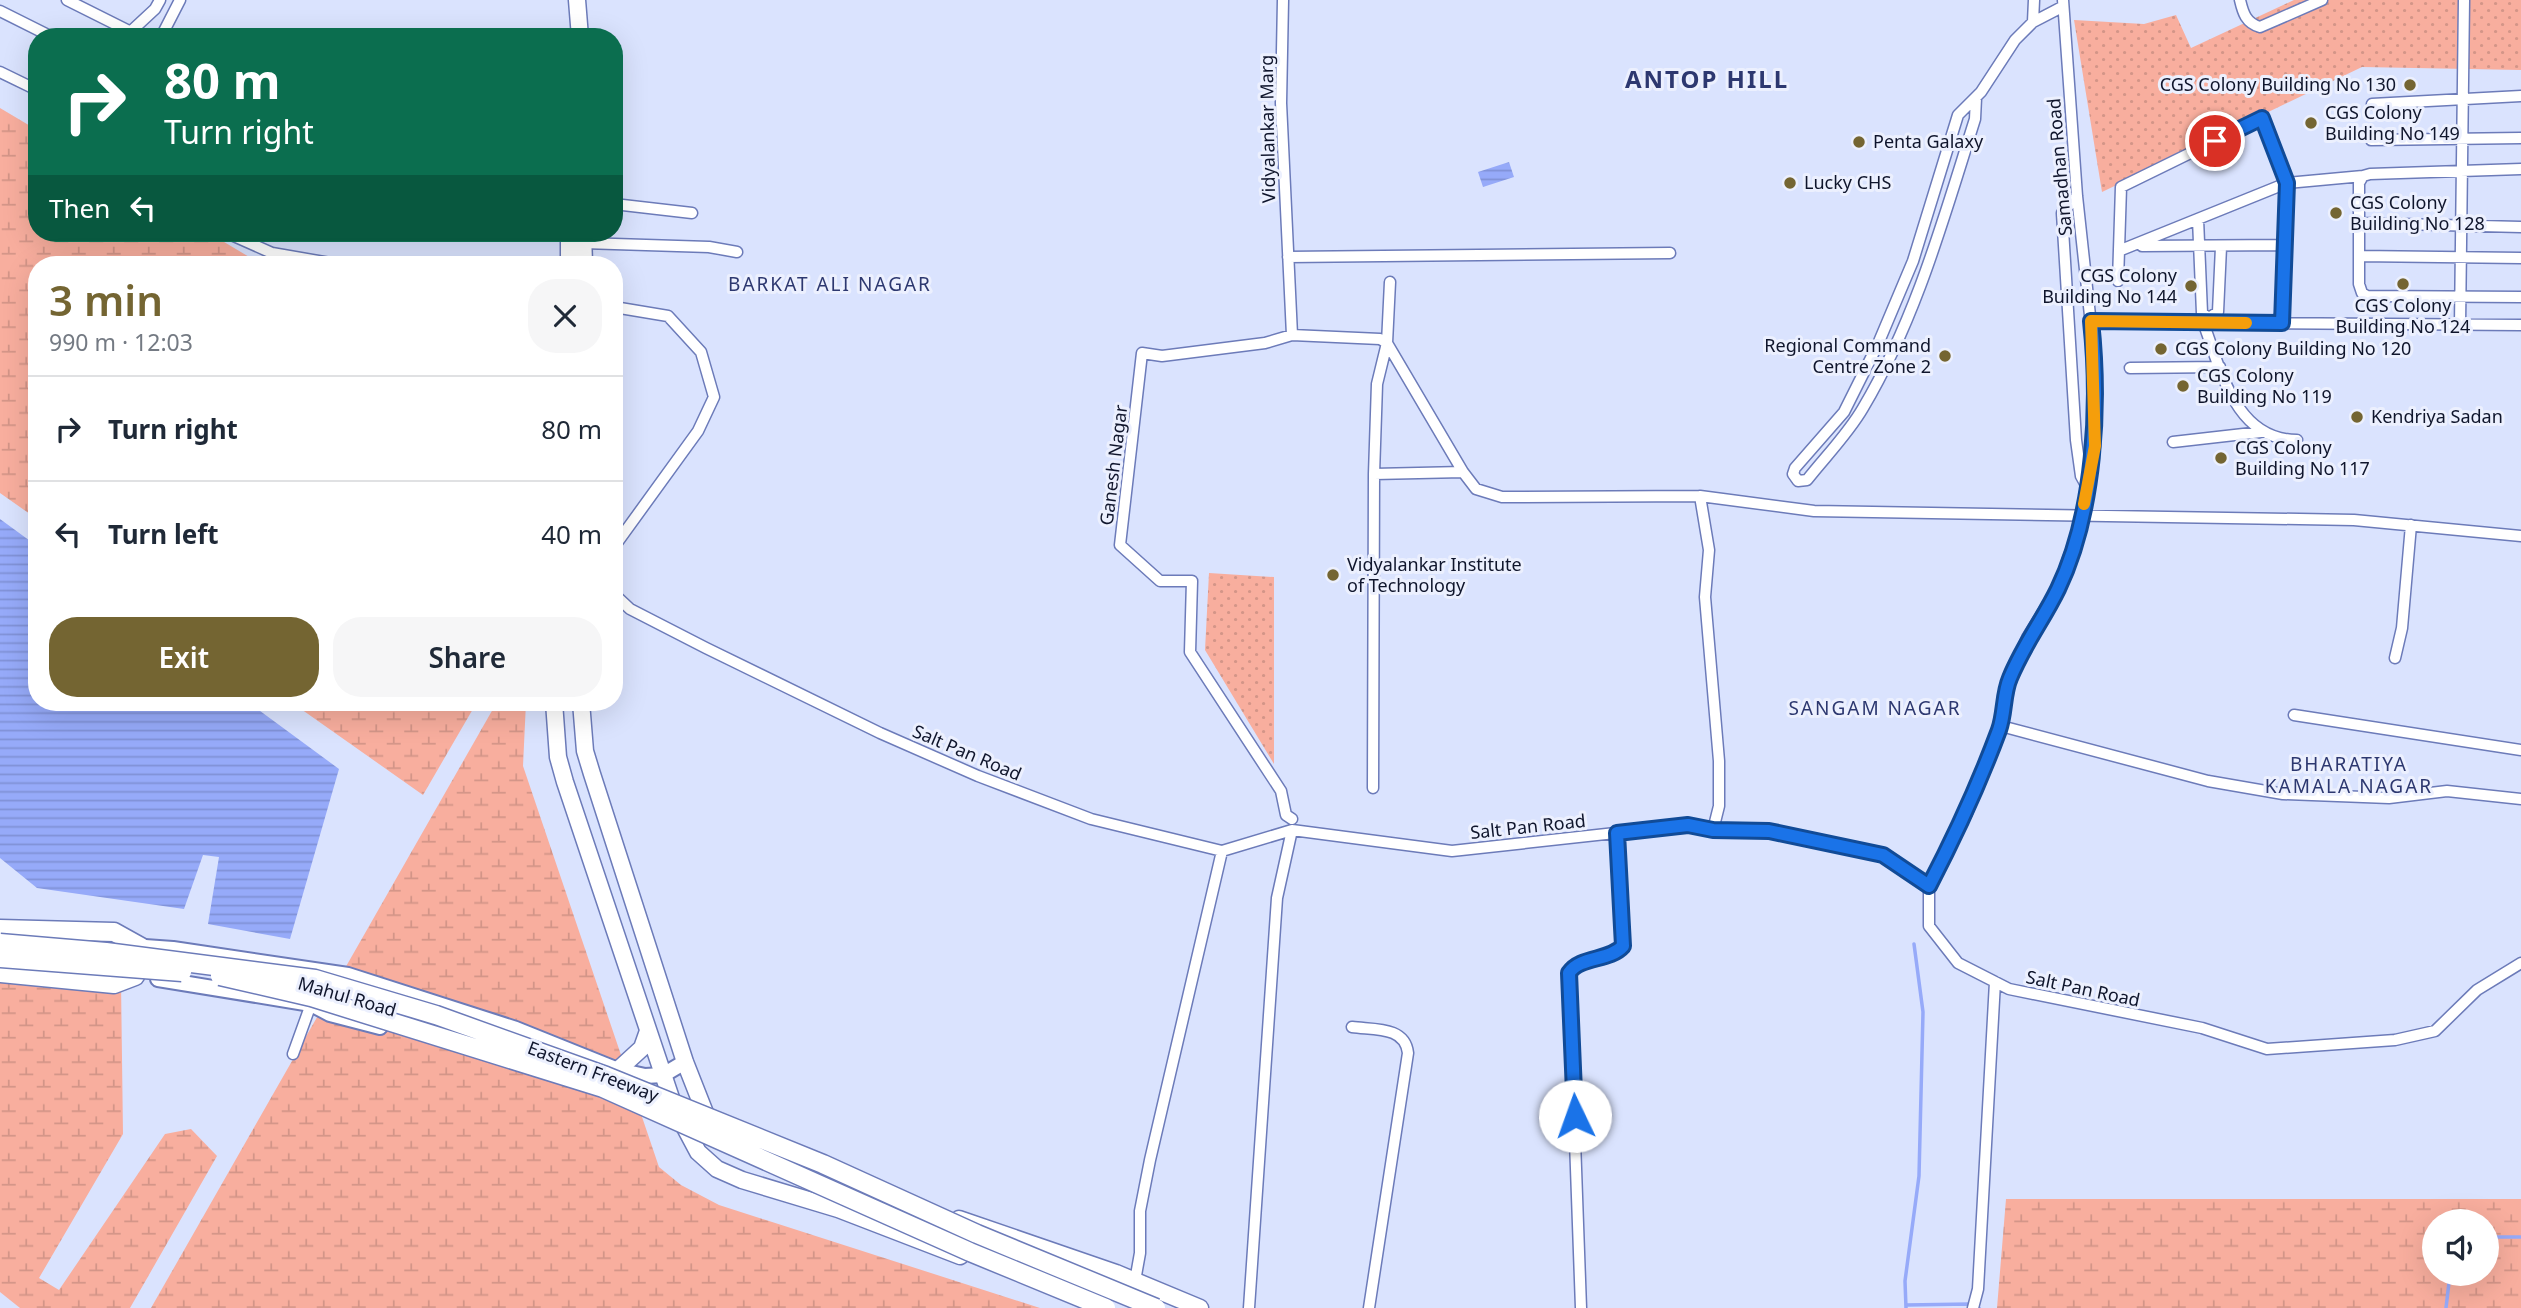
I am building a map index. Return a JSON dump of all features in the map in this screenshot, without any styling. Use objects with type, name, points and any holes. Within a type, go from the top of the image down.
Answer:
[{"type":"highway","points":[[0,929],[114,932],[141,947]]},
{"type":"highway","name":"Eastern Freeway","points":[[0,943],[106,952],[315,979],[436,1015],[606,1076],[784,1148],[977,1234],[1156,1308]]},
{"type":"highway","name":"Eastern Freeway","points":[[0,959],[211,974],[311,997],[521,1061],[603,1088],[970,1252],[1106,1308]]},
{"type":"highway","points":[[0,973],[114,984],[135,976]]},
{"type":"main road","points":[[577,0],[579,28]]},
{"type":"main road","points":[[555,711],[558,757],[565,782],[674,1107],[698,1152],[717,1168],[742,1180],[838,1209],[1093,1308]]},
{"type":"main road","points":[[582,711],[585,751],[592,774],[696,1095],[709,1124],[718,1133],[732,1145],[752,1154],[1008,1235],[1135,1281],[1200,1308]]},
{"type":"main road","points":[[618,1070],[642,1048],[648,1031]]},
{"type":"street","points":[[67,0],[117,28]]},
{"type":"street","points":[[134,28],[155,9],[160,0]]},
{"type":"street","points":[[166,28],[180,0]]},
{"type":"street","name":"Vidyalankar Marg","points":[[1283,0],[1280,103],[1292,335]]},
{"type":"street","points":[[2033,22],[2034,0]]},
{"type":"street","points":[[2240,0],[2244,14],[2252,24],[2260,27],[2322,0]]},
{"type":"street","points":[[2460,325],[2464,0]]},
{"type":"street","points":[[1976,98],[1975,119],[1932,258],[1907,318],[1862,410],[1807,480],[1798,481],[1794,474],[1795,468],[1844,412],[1892,310],[1913,261],[1958,115],[1976,98],[2015,40],[2033,22],[2062,3]]},
{"type":"street","name":"Samadhan Road","points":[[1929,886],[1967,813],[2001,726],[2008,682],[2027,638],[2058,588],[2081,517],[2095,446],[2091,321],[2077,196],[2062,3]]},
{"type":"street","points":[[0,11],[34,28]]},
{"type":"street","points":[[0,72],[28,86]]},
{"type":"street","points":[[2372,104],[2521,96]]},
{"type":"street","points":[[2118,281],[2121,187],[2262,118],[2287,183],[2282,323]]},
{"type":"street","points":[[2371,140],[2461,141],[2521,138]]},
{"type":"street","points":[[2121,250],[2138,246],[2287,183],[2461,168],[2521,169]]},
{"type":"street","points":[[2363,176],[2359,183],[2359,284],[2362,293],[2367,296],[2521,297]]},
{"type":"street","points":[[2077,196],[2062,213],[2076,440],[2081,476],[2087,488]]},
{"type":"street","points":[[623,205],[692,213]]},
{"type":"street","points":[[2198,219],[2202,313],[2209,318],[2218,312],[2221,247]]},
{"type":"street","points":[[2360,223],[2521,227]]},
{"type":"street","points":[[623,241],[709,247],[737,252]]},
{"type":"street","points":[[247,242],[272,253],[289,256]]},
{"type":"street","points":[[2138,246],[2285,245]]},
{"type":"street","points":[[1288,257],[1670,253]]},
{"type":"street","points":[[2360,256],[2521,258]]},
{"type":"street","points":[[1373,788],[1374,474],[1377,384],[1387,343],[1390,282]]},
{"type":"street","points":[[623,308],[668,316],[701,352],[714,397],[698,431],[623,535]]},
{"type":"street","points":[[1892,310],[1907,318]]},
{"type":"street","points":[[2091,321],[2521,325]]},
{"type":"street","points":[[2203,322],[2231,396],[2250,424],[2281,440],[2297,440]]},
{"type":"street","points":[[1292,335],[1373,337],[1387,343],[1463,472],[1476,489],[1502,497],[1700,496],[1815,511],[2354,520],[2521,536]]},
{"type":"street","name":"Ganesh Nagar","points":[[1292,335],[1265,343],[1162,356],[1142,354],[1120,545],[1160,581],[1192,580],[1189,652],[1281,791],[1286,815],[1292,824]]},
{"type":"street","points":[[2130,368],[2220,367]]},
{"type":"street","points":[[2173,442],[2261,432]]},
{"type":"street","points":[[1374,474],[1463,472]]},
{"type":"street","points":[[1700,496],[1709,550],[1704,597],[1719,761],[1719,806],[1713,830]]},
{"type":"street","points":[[2395,658],[2402,628],[2412,525]]},
{"type":"street","name":"Salt Pan Road","points":[[623,602],[631,609],[718,654],[880,733],[978,776],[1091,819],[1222,851],[1292,824],[1452,851],[1688,825],[1713,830],[1769,831],[1883,855],[1929,886],[1929,926],[1958,963],[2009,989],[2095,1009],[2202,1028],[2267,1049],[2395,1040],[2435,1031],[2477,990],[2521,963]]},
{"type":"street","points":[[2294,715],[2521,750]]},
{"type":"street","points":[[2001,726],[2208,781],[2283,794],[2389,799],[2447,791],[2521,799]]},
{"type":"street","points":[[1249,1308],[1277,898],[1292,824]]},
{"type":"street","points":[[1581,1308],[1569,973],[1574,966],[1616,952],[1623,946],[1617,833]]},
{"type":"street","points":[[1135,1281],[1140,1253],[1140,1212],[1150,1160],[1222,851]]},
{"type":"street","name":"Mahul Road","points":[[0,937],[141,947],[348,975],[516,1030],[618,1070],[645,1076],[663,1075]]},
{"type":"street","name":"Mahul Road","points":[[0,959],[50,970],[186,981],[311,1004],[330,1014],[428,1038],[643,1109],[674,1107]]},
{"type":"street","points":[[330,1014],[348,975]]},
{"type":"street","points":[[1973,1308],[1978,1289],[1995,982]]},
{"type":"street","points":[[293,1054],[311,1004]]},
{"type":"street","points":[[1352,1027],[1397,1033],[1407,1044],[1408,1053],[1369,1308]]},
{"type":"street","points":[[663,1075],[685,1062]]},
{"type":"street","points":[[674,1107],[696,1095]]},
{"type":"green space","points":[[2294,0],[2521,0],[2521,70],[2362,67],[2102,192],[2074,20],[2144,24],[2176,15],[2191,48]]},
{"type":"green space","points":[[0,108],[28,125],[28,242],[224,242],[248,256],[28,256],[28,513],[0,493]]},
{"type":"green space","points":[[1209,573],[1274,577],[1274,764],[1205,650]]},
{"type":"green space","points":[[304,711],[472,711],[423,795]]},
{"type":"green space","points":[[492,711],[526,711],[523,766],[659,1167],[681,1185],[719,1205],[1040,1308],[151,1308]]},
{"type":"green space","points":[[0,976],[121,982],[123,1134],[39,1278],[59,1290],[165,1134],[191,1129],[217,1156],[130,1308],[20,1308],[0,1292]]},
{"type":"green space","points":[[2006,1199],[2521,1199],[2521,1308],[1997,1308]]},
{"type":"water","points":[[1509,162],[1514,177],[1483,187],[1478,172]]},
{"type":"water","points":[[0,519],[28,539],[28,711],[260,711],[339,769],[290,939],[208,924],[219,857],[203,855],[184,909],[37,888],[0,858]]},
{"type":"waterway","points":[[1906,1308],[1905,1281],[1919,1176],[1923,1012],[1914,944]]},
{"type":"waterway","points":[[2499,1237],[2521,1237]]},
{"type":"waterway","points":[[2446,1308],[2449,1286]]},
{"type":"waterway","points":[[1906,1305],[1970,1304],[1979,1308]]},
{"type":"slow traffic","points":[[2084,504],[2095,446],[2091,321],[2246,323]]},
{"type":"place","name":"CGS Colony Building No 130","points":[[2410,85]]},
{"type":"place","name":"CGS Colony Building No 149","points":[[2311,123]]},
{"type":"place","name":"Penta Galaxy","points":[[1859,142]]},
{"type":"place","name":"Lucky CHS","points":[[1790,183]]},
{"type":"place","name":"CGS Colony Building No 128","points":[[2336,213]]},
{"type":"place","name":"CGS Colony Building No 124","points":[[2403,284]]},
{"type":"place","name":"CGS Colony Building No 144","points":[[2191,286]]},
{"type":"place","name":"CGS Colony Building No 120","points":[[2161,349]]},
{"type":"place","name":"Regional Command Centre Zone 2","points":[[1945,356]]},
{"type":"place","name":"CGS Colony Building No 119","points":[[2183,386]]},
{"type":"place","name":"Kendriya Sadan","points":[[2357,417]]},
{"type":"place","name":"CGS Colony Building No 117","points":[[2221,458]]},
{"type":"place","name":"Vidyalankar Institute of Technology","points":[[1333,575]]},
{"type":"district","name":"ANTOP HILL","points":[[1707,80]]},
{"type":"district","name":"BARKAT ALI NAGAR","points":[[830,284]]},
{"type":"district","name":"SANGAM NAGAR","points":[[1875,708]]},
{"type":"district","name":"BHARATIYA KAMALA NAGAR","points":[[2349,775]]},
{"type":"route","points":[[1575,1116],[1569,973],[1574,966],[1616,952],[1623,946],[1617,833],[1688,825],[1713,830],[1769,831],[1883,855],[1929,886],[1967,813],[2001,726],[2008,682],[2027,638],[2058,588],[2080,525],[2095,446],[2091,321],[2282,323],[2287,183],[2262,118],[2215,141]]}]
